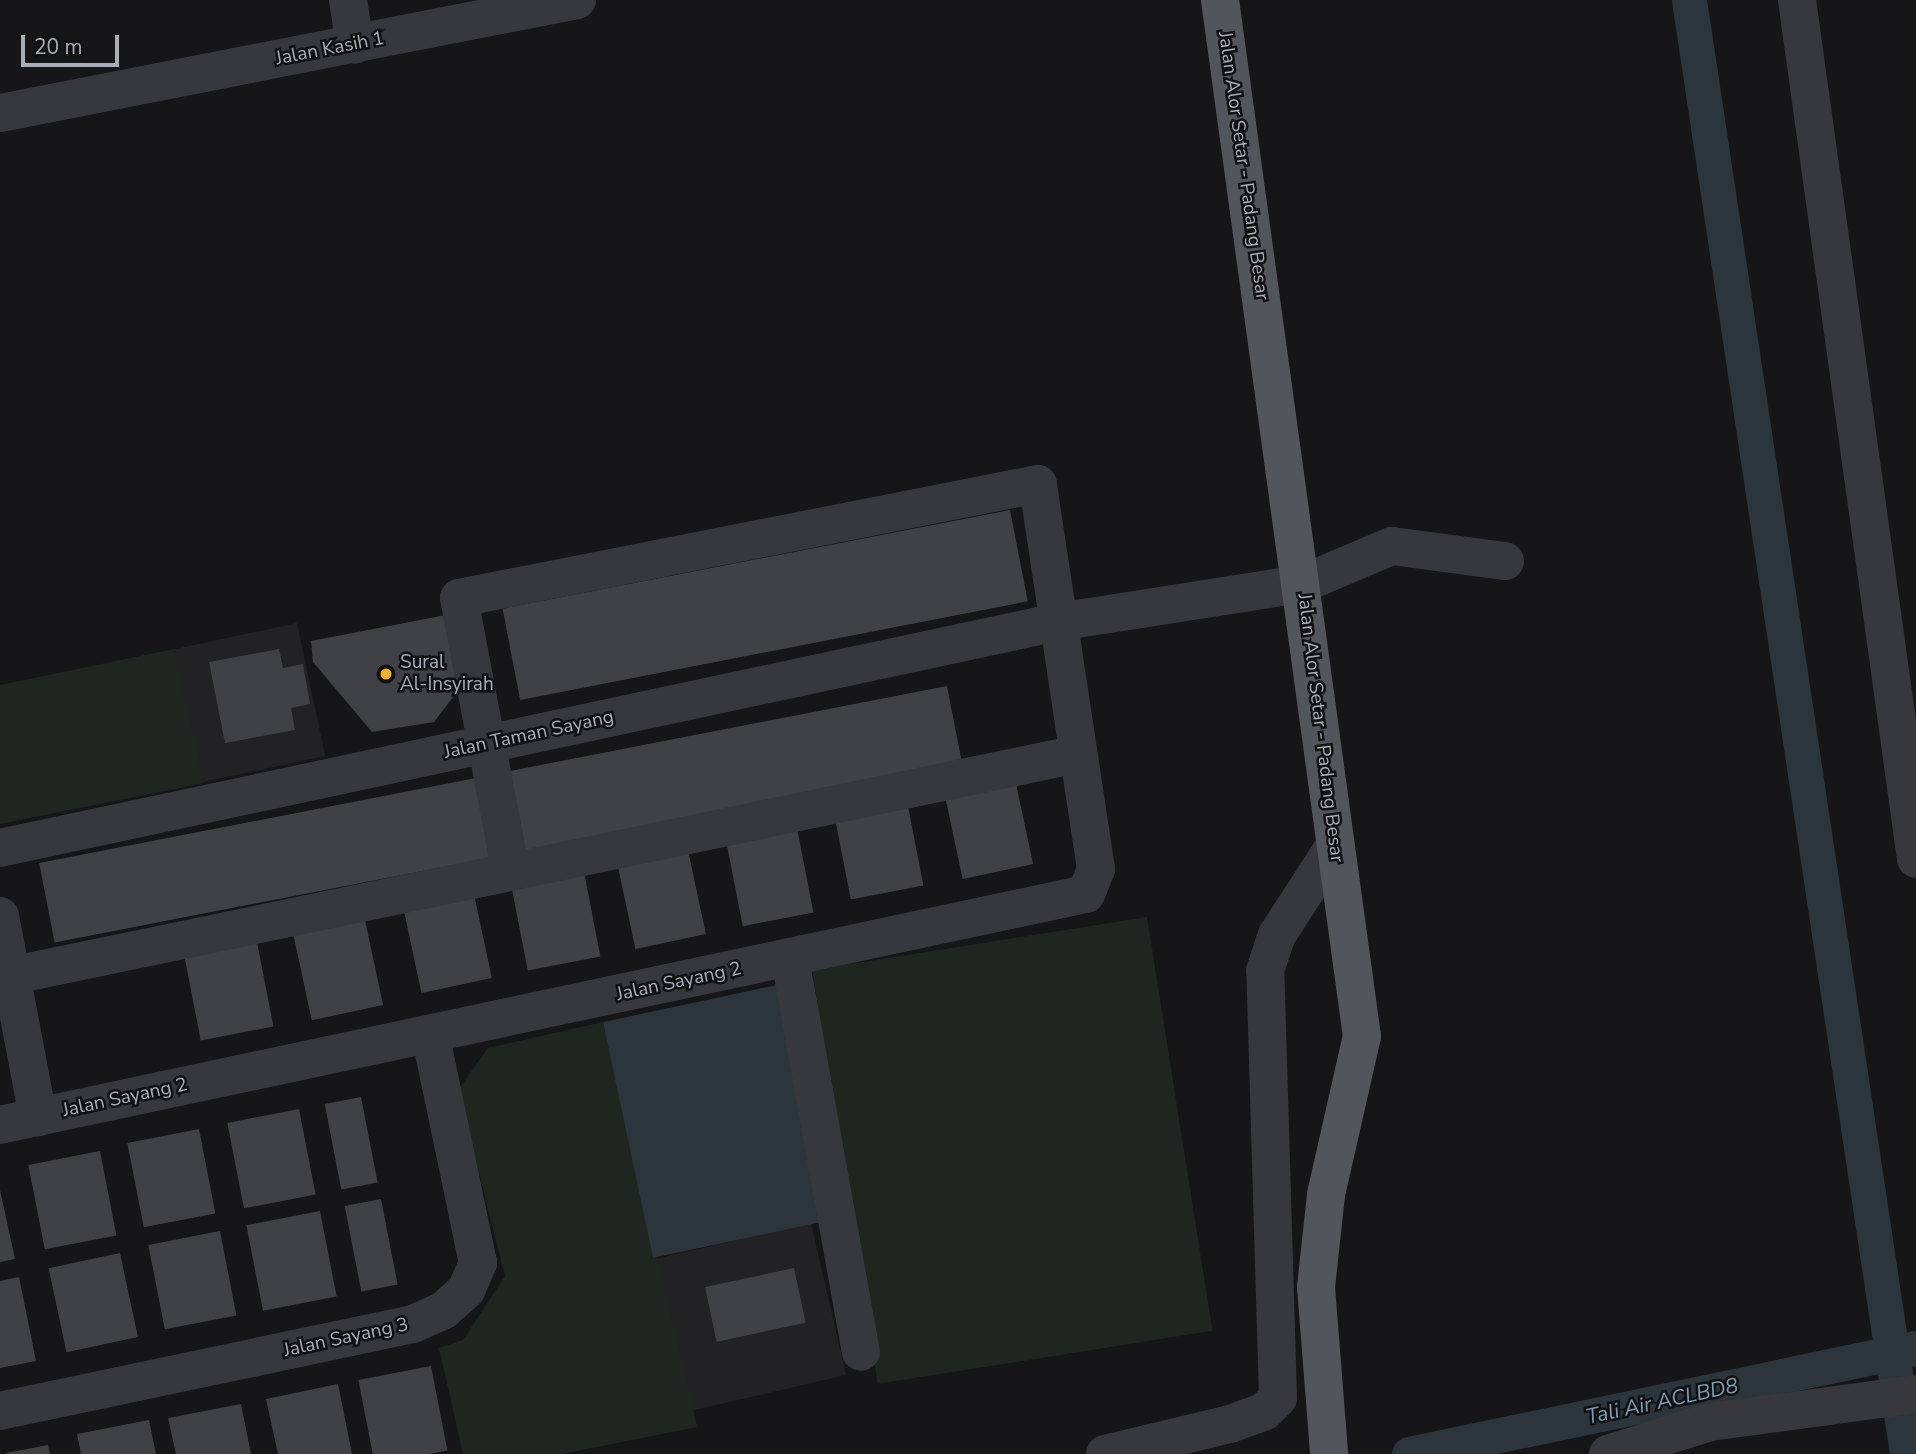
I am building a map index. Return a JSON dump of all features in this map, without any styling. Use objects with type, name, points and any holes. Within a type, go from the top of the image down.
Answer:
[{"type":"main road","name":"Jalan Alor Setar - Padang Besar","points":[[1220,0],[1362,1036],[1326,1195],[1317,1274],[1326,1439]]},
{"type":"street","points":[[348,0],[355,44]]},
{"type":"street","name":"Jalan Kasih 1","points":[[0,113],[355,44],[462,12],[577,0]]},
{"type":"street","points":[[1797,0],[1916,859]]},
{"type":"street","name":"Jalan Sayang 2","points":[[0,1125],[1086,894],[1096,869],[1038,484],[459,598],[487,744]]},
{"type":"street","name":"Jalan Taman Sayang","points":[[0,848],[1058,622],[1302,584],[1392,546],[1505,561]]},
{"type":"street","points":[[487,744],[511,872]]},
{"type":"street","points":[[6,977],[1078,754]]},
{"type":"street","points":[[1105,1454],[1230,1424],[1265,1411],[1278,1398],[1265,971],[1278,935],[1334,847]]},
{"type":"street","points":[[0,916],[6,977],[38,1116]]},
{"type":"street","points":[[790,958],[861,1352]]},
{"type":"street","name":"Jalan Sayang 3","points":[[0,1411],[413,1324],[444,1310],[466,1290],[478,1263],[430,1034]]},
{"type":"street","points":[[1608,1454],[1710,1423],[1916,1394]]},
{"type":"shaded area","points":[[297,623],[325,756],[202,782],[174,649]]},
{"type":"shaded area","points":[[174,649],[204,783],[0,824],[0,685]]},
{"type":"shaded area","points":[[1147,917],[1213,1331],[878,1384],[812,970]]},
{"type":"shaded area","points":[[782,984],[832,1220],[653,1258],[603,1022]]},
{"type":"shaded area","points":[[603,1022],[697,1427],[562,1454],[463,1454],[439,1348],[463,1340],[505,1276],[458,1090],[488,1048]]},
{"type":"shaded area","points":[[811,1223],[846,1375],[692,1411],[657,1259]]},
{"type":"building","points":[[1010,510],[1028,601],[520,700],[502,609]]},
{"type":"building","points":[[446,615],[459,689],[434,722],[372,732],[313,662],[311,641]]},
{"type":"building","points":[[279,649],[283,668],[303,664],[310,704],[291,708],[295,730],[225,743],[209,662]]},
{"type":"building","points":[[947,686],[962,766],[526,850],[510,771]]},
{"type":"building","points":[[476,778],[491,858],[55,942],[39,863]]},
{"type":"building","points":[[1015,779],[1033,864],[963,879],[945,794]]},
{"type":"building","points":[[907,801],[923,885],[851,900],[834,815]]},
{"type":"building","points":[[797,828],[813,912],[743,926],[726,842]]},
{"type":"building","points":[[688,850],[706,934],[635,949],[618,865]]},
{"type":"building","points":[[584,872],[600,956],[528,971],[511,886]]},
{"type":"building","points":[[474,894],[492,978],[421,993],[404,909]]},
{"type":"building","points":[[365,920],[383,1005],[312,1020],[294,935]]},
{"type":"building","points":[[257,942],[273,1026],[201,1041],[184,956]]},
{"type":"building","points":[[361,1097],[378,1182],[341,1189],[325,1104]]},
{"type":"building","points":[[299,1109],[316,1194],[244,1208],[227,1123]]},
{"type":"building","points":[[199,1129],[215,1213],[144,1227],[127,1143]]},
{"type":"building","points":[[100,1151],[116,1235],[45,1249],[28,1165]]},
{"type":"building","points":[[0,1190],[15,1259],[0,1262]]},
{"type":"building","points":[[381,1199],[398,1284],[361,1291],[345,1206]]},
{"type":"building","points":[[320,1211],[337,1296],[263,1311],[246,1225]]},
{"type":"building","points":[[220,1231],[236,1315],[165,1329],[148,1245]]},
{"type":"building","points":[[120,1253],[138,1337],[66,1352],[49,1268]]},
{"type":"building","points":[[794,1268],[806,1323],[717,1342],[705,1287]]},
{"type":"building","points":[[19,1277],[36,1361],[0,1368],[0,1281]]},
{"type":"building","points":[[431,1366],[447,1450],[429,1454],[373,1454],[358,1380]]},
{"type":"building","points":[[338,1384],[352,1454],[278,1454],[266,1399]]},
{"type":"building","points":[[241,1404],[251,1454],[176,1454],[168,1418]]},
{"type":"building","points":[[149,1420],[156,1454],[81,1454],[77,1434]]},
{"type":"building","points":[[48,1445],[50,1454],[6,1454],[6,1453]]},
{"type":"waterway","points":[[1689,0],[1907,1454]]},
{"type":"waterway","name":"Tali Air ACLBD8","points":[[1409,1454],[1916,1348]]},
{"type":"place","name":"Sural Al-Insyirah","points":[[386,674]]}]
